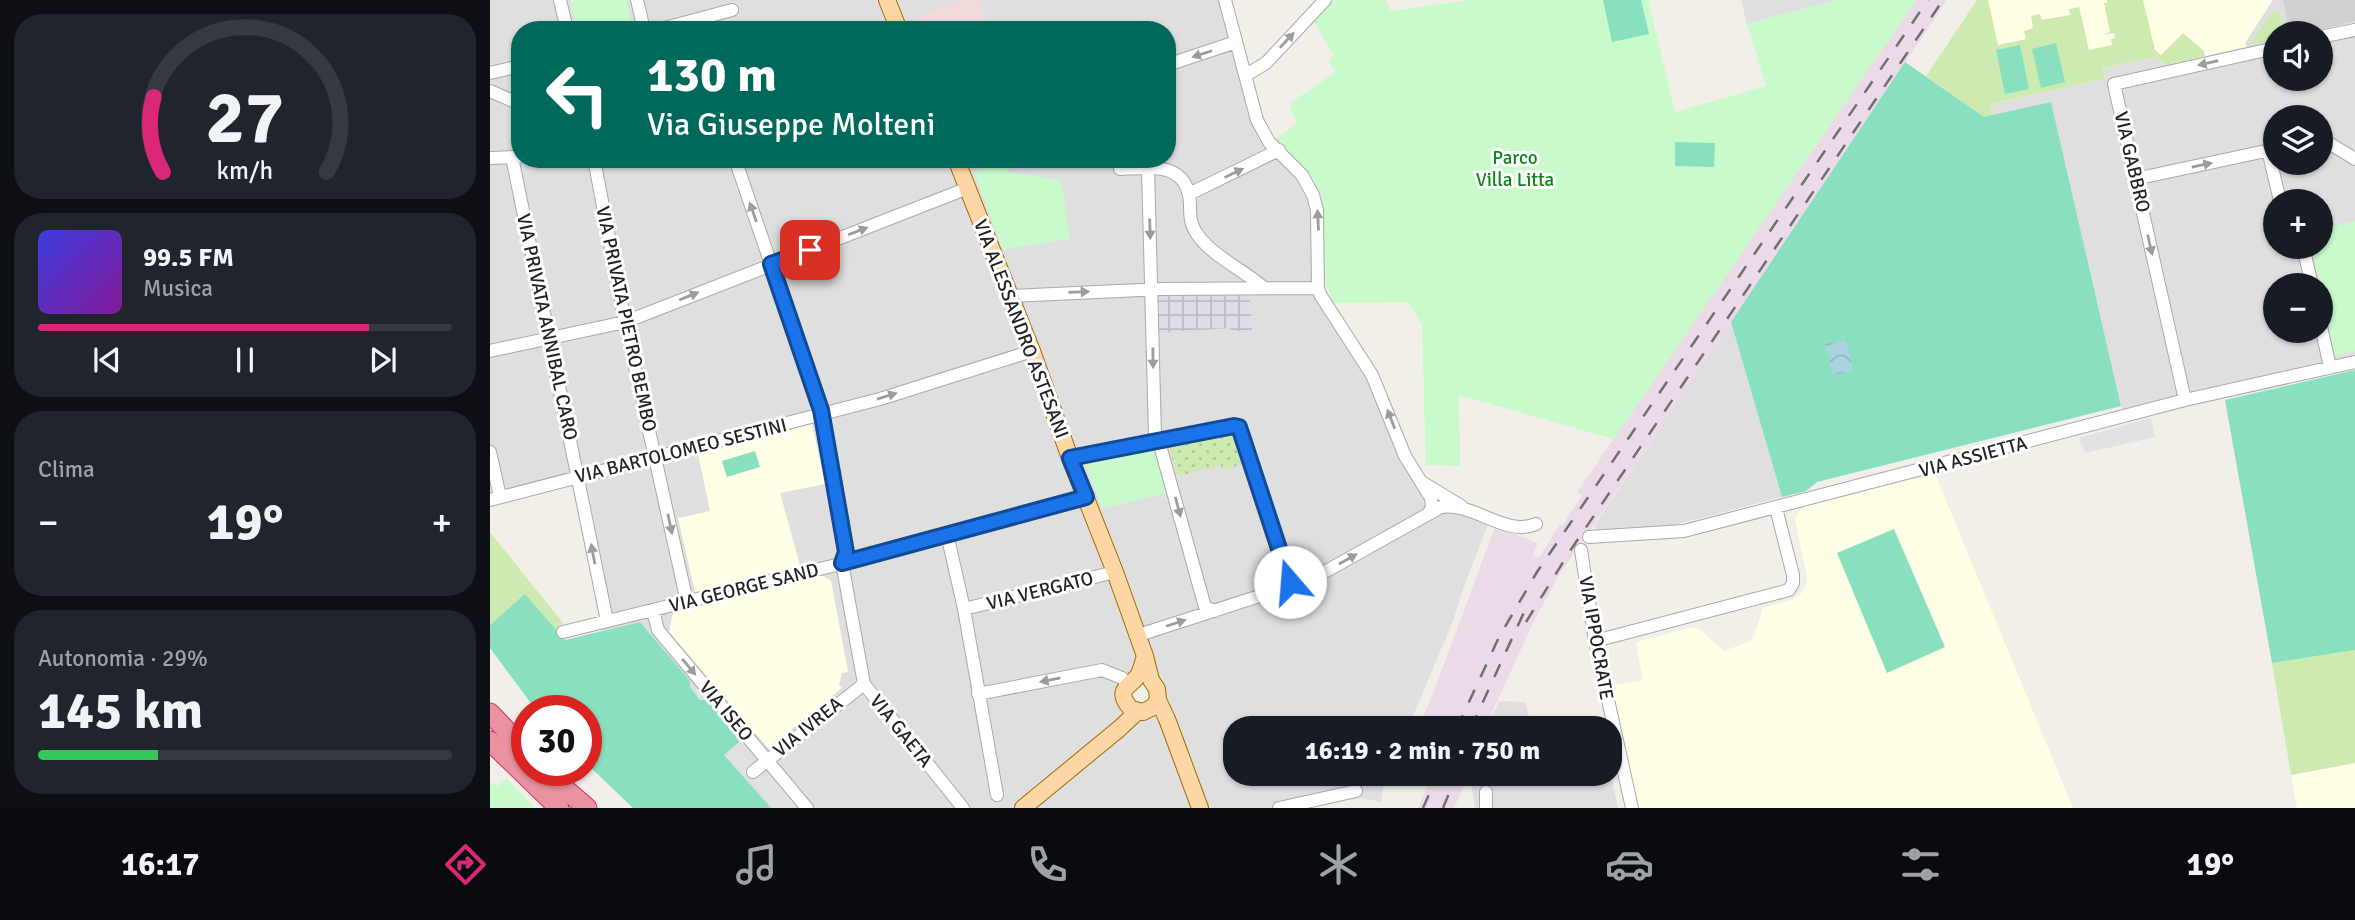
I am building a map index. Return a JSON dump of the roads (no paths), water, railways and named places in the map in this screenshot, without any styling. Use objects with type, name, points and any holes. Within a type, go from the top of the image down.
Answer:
[{"type":"highway","points":[[490,713],[511,735]]},
{"type":"highway","points":[[490,741],[511,755]]},
{"type":"highway","points":[[547,786],[557,808]]},
{"type":"highway","points":[[553,786],[579,808]]},
{"type":"highway","points":[[556,786],[587,808]]},
{"type":"main road","points":[[887,0],[895,21]]},
{"type":"main road","name":"VIA ALESSANDRO ASTESANI","points":[[960,168],[1032,351],[1139,638],[1145,656],[1138,681],[1124,698],[1143,707]]},
{"type":"main road","points":[[1023,808],[1143,707],[1157,689],[1138,681]]},
{"type":"main road","points":[[1143,707],[1169,723],[1200,808]]},
{"type":"street","points":[[560,0],[564,21]]},
{"type":"street","points":[[637,0],[642,21]]},
{"type":"street","points":[[1225,0],[1257,120],[1265,136],[1302,175],[1317,205],[1320,274],[1318,288],[1372,374],[1399,441],[1432,501],[1429,513]]},
{"type":"street","points":[[1246,75],[1266,63],[1325,0]]},
{"type":"street","points":[[691,21],[732,10]]},
{"type":"street","points":[[2333,34],[2355,30]]},
{"type":"street","points":[[1176,62],[1236,43]]},
{"type":"street","name":"VIA GABBRO","points":[[2185,400],[2115,84],[2263,51]]},
{"type":"street","points":[[490,74],[511,68]]},
{"type":"street","points":[[490,91],[511,100]]},
{"type":"street","points":[[2333,146],[2355,159]]},
{"type":"street","points":[[1189,194],[1279,150]]},
{"type":"street","points":[[2135,179],[2263,152]]},
{"type":"street","points":[[490,158],[511,157]]},
{"type":"street","name":"VIA PRIVATA ANNIBAL CARO","points":[[518,168],[548,340],[607,621]]},
{"type":"street","name":"VIA PRIVATA PIETRO BEMBO","points":[[596,168],[625,322],[687,602]]},
{"type":"street","name":"VIA GAETA","points":[[738,168],[822,415],[846,552],[842,563],[864,684],[963,808]]},
{"type":"street","points":[[1148,168],[1155,436],[1205,607],[1215,611]]},
{"type":"street","points":[[1121,169],[1173,171],[1184,180],[1189,194],[1189,217],[1196,234],[1212,250],[1264,288]]},
{"type":"street","points":[[490,351],[625,322],[968,188]]},
{"type":"street","points":[[1011,296],[1152,289],[1318,288]]},
{"type":"street","points":[[2325,343],[2330,367]]},
{"type":"street","name":"VIA BARTOLOMEO SESTINI","points":[[494,496],[822,415],[1032,351]]},
{"type":"street","name":"VIA ASSIETTA","points":[[1589,537],[1684,531],[2185,400],[2355,362]]},
{"type":"street","points":[[1070,458],[1239,427],[1290,582],[1286,589]]},
{"type":"street","points":[[490,452],[494,496]]},
{"type":"street","points":[[1419,481],[1468,510]]},
{"type":"street","name":"VIA GEORGE SAND","points":[[563,632],[842,563],[1086,497]]},
{"type":"street","points":[[1139,638],[1145,633],[1312,579],[1446,506],[1468,510],[1518,527],[1536,524]]},
{"type":"street","points":[[1595,641],[1789,590],[1793,575],[1776,508]]},
{"type":"street","points":[[947,534],[964,609],[997,795]]},
{"type":"street","name":"VIA IPPOCRATE","points":[[1581,550],[1595,641],[1632,808]]},
{"type":"street","name":"VIA VERGATO","points":[[964,609],[1115,572]]},
{"type":"street","name":"VIA ISEO","points":[[653,610],[658,630],[807,808]]},
{"type":"street","points":[[978,694],[1102,670],[1138,681]]},
{"type":"street","name":"VIA IVREA","points":[[753,772],[864,684]]},
{"type":"street","points":[[1279,808],[1356,791]]},
{"type":"street","points":[[1486,792],[1486,808]]},
{"type":"water","points":[[1847,340],[1853,370],[1833,375],[1825,344]]},
{"type":"railway","points":[[1463,716],[1499,637],[1537,572],[1928,0]]},
{"type":"railway","points":[[1526,622],[1570,551],[1943,0]]},
{"type":"railway","points":[[1476,716],[1525,610]]},
{"type":"railway","points":[[1423,808],[1433,786]]},
{"type":"railway","points":[[1443,808],[1452,786]]},
{"type":"park label","name":"Parco Villa Litta","points":[[1515,169]]}]
